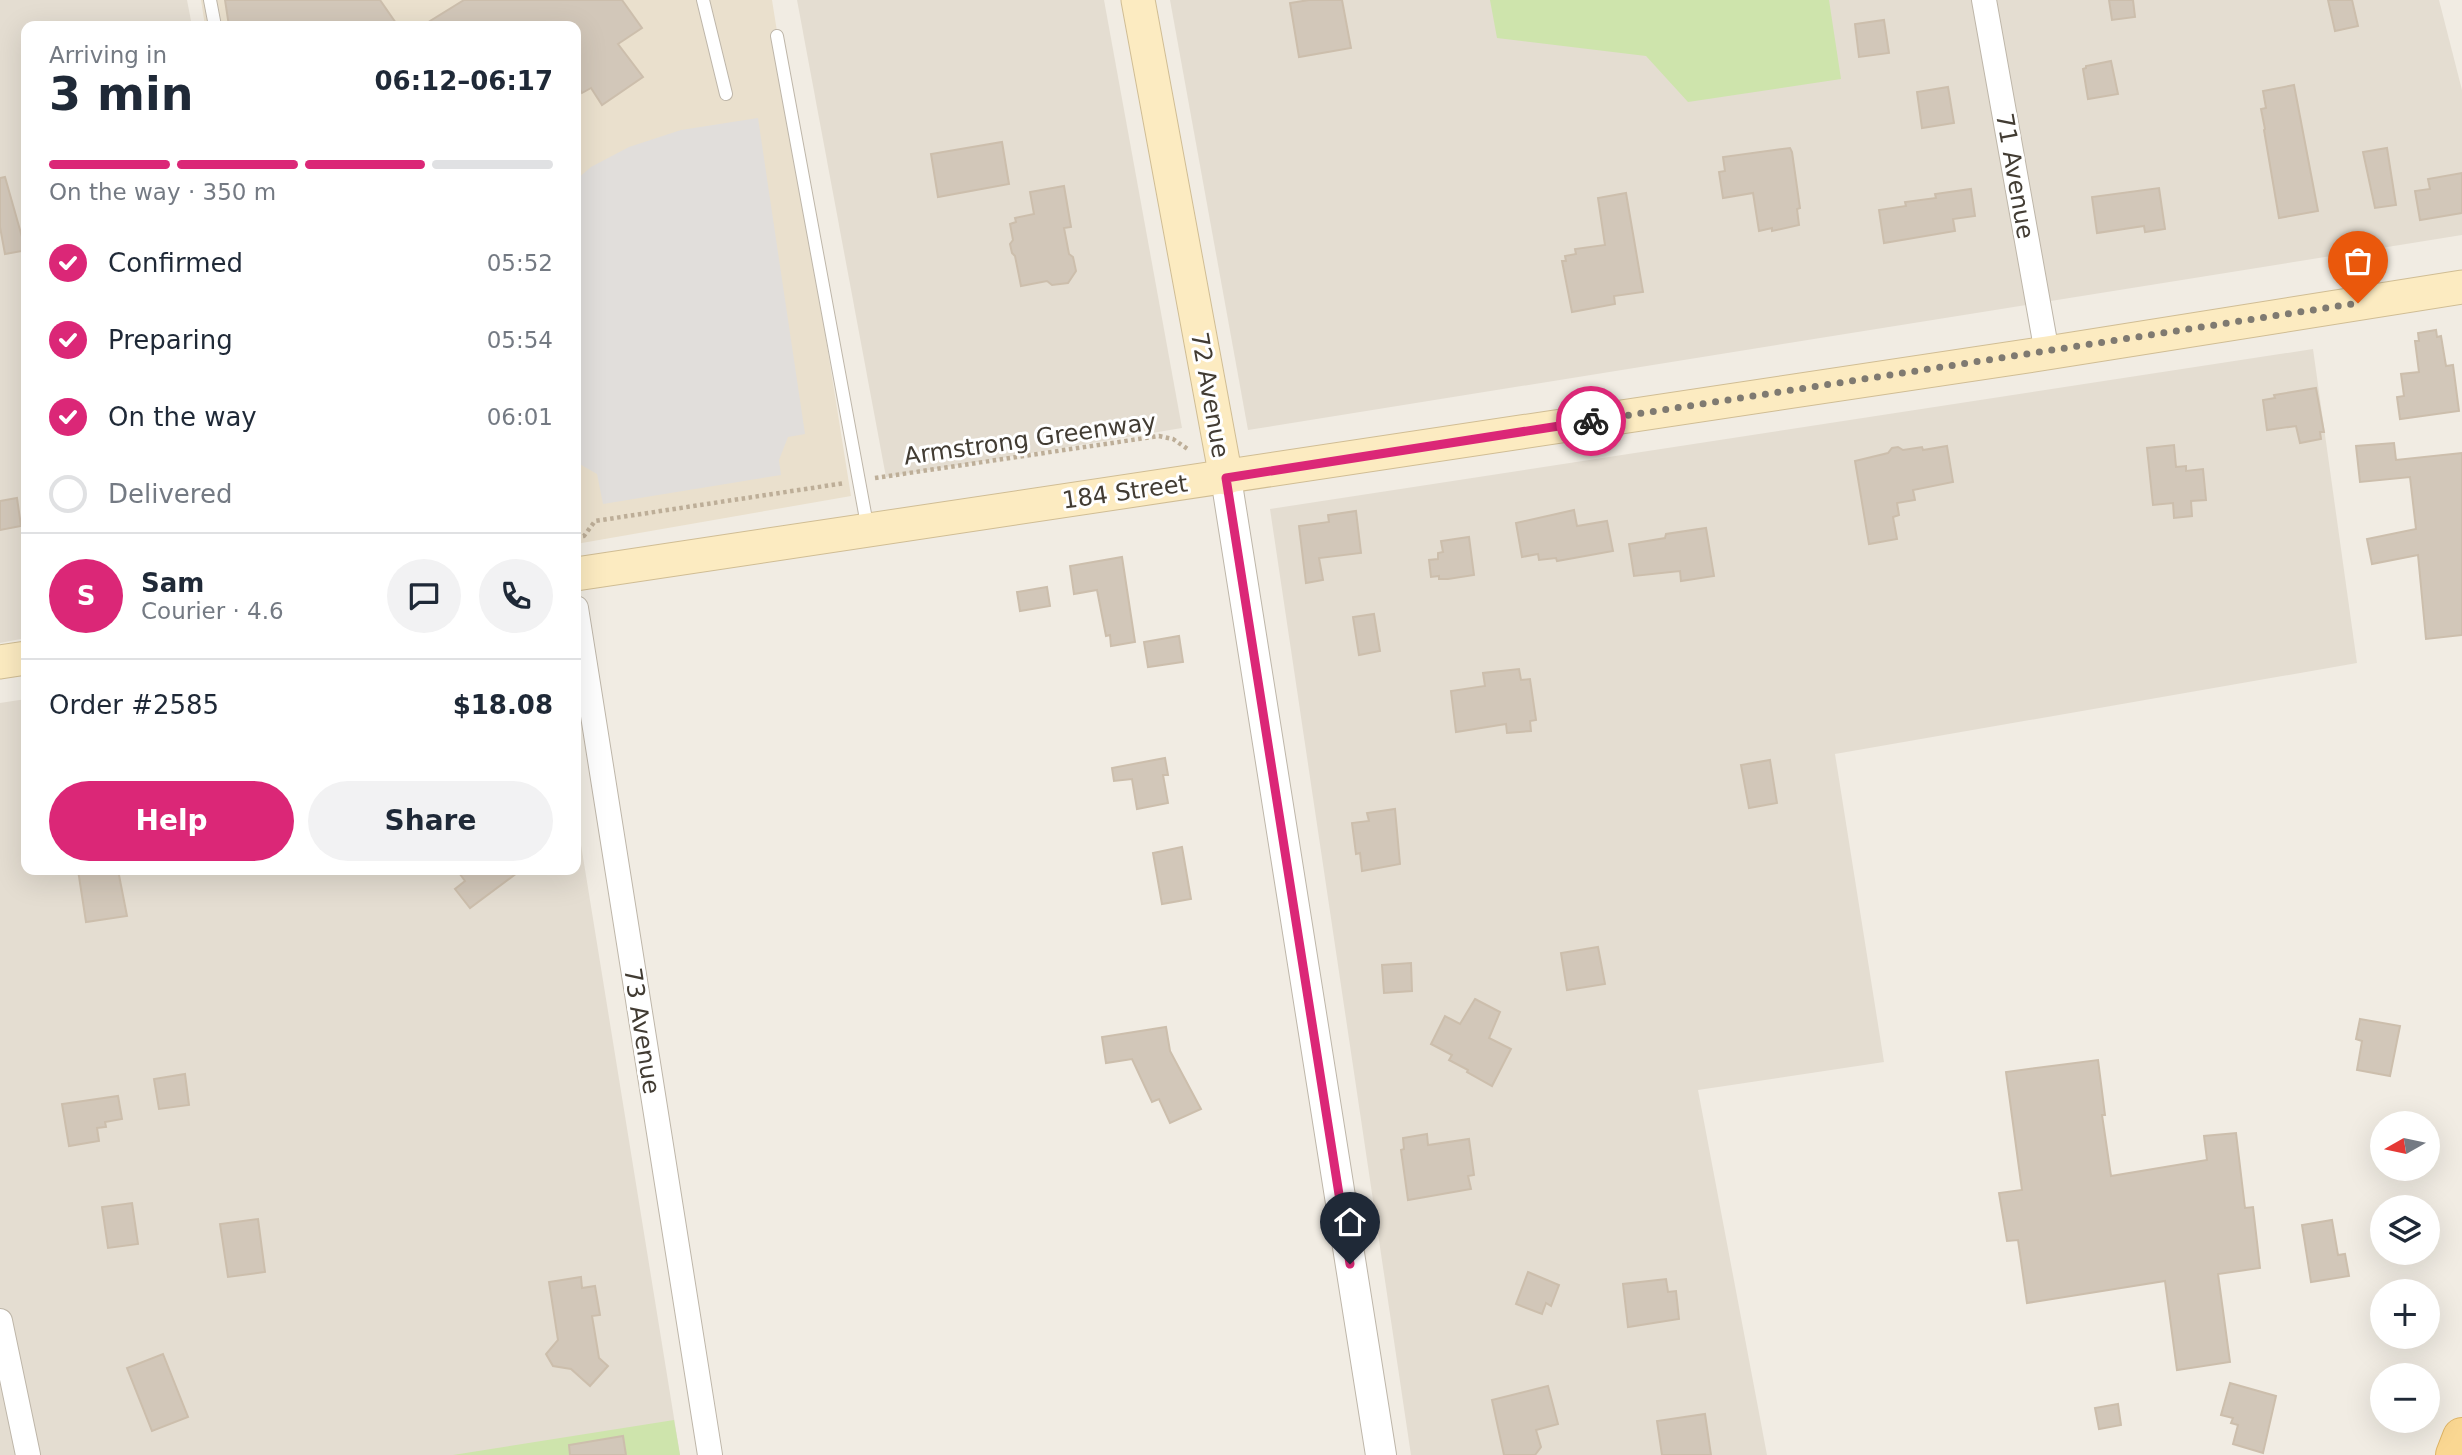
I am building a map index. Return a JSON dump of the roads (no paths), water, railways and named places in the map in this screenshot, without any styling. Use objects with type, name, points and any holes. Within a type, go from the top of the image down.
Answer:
[{"type":"main road","name":"72 Avenue","points":[[1138,0],[1226,478]]},
{"type":"main road","name":"184 Street","points":[[581,573],[1226,478],[2462,287]]},
{"type":"main road","points":[[0,662],[21,659]]},
{"type":"main road","points":[[2455,1455],[2462,1437]]},
{"type":"street","name":"71 Avenue","points":[[1984,0],[2047,353]]},
{"type":"street","name":"72 Avenue","points":[[1226,478],[1381,1455]]},
{"type":"street","name":"73 Avenue","points":[[581,640],[710,1455]]},
{"type":"street","points":[[0,1321],[28,1455]]},
{"type":"lane","points":[[210,0],[214,21]]},
{"type":"lane","points":[[703,0],[726,94]]},
{"type":"lane","points":[[777,36],[868,530]]}]
